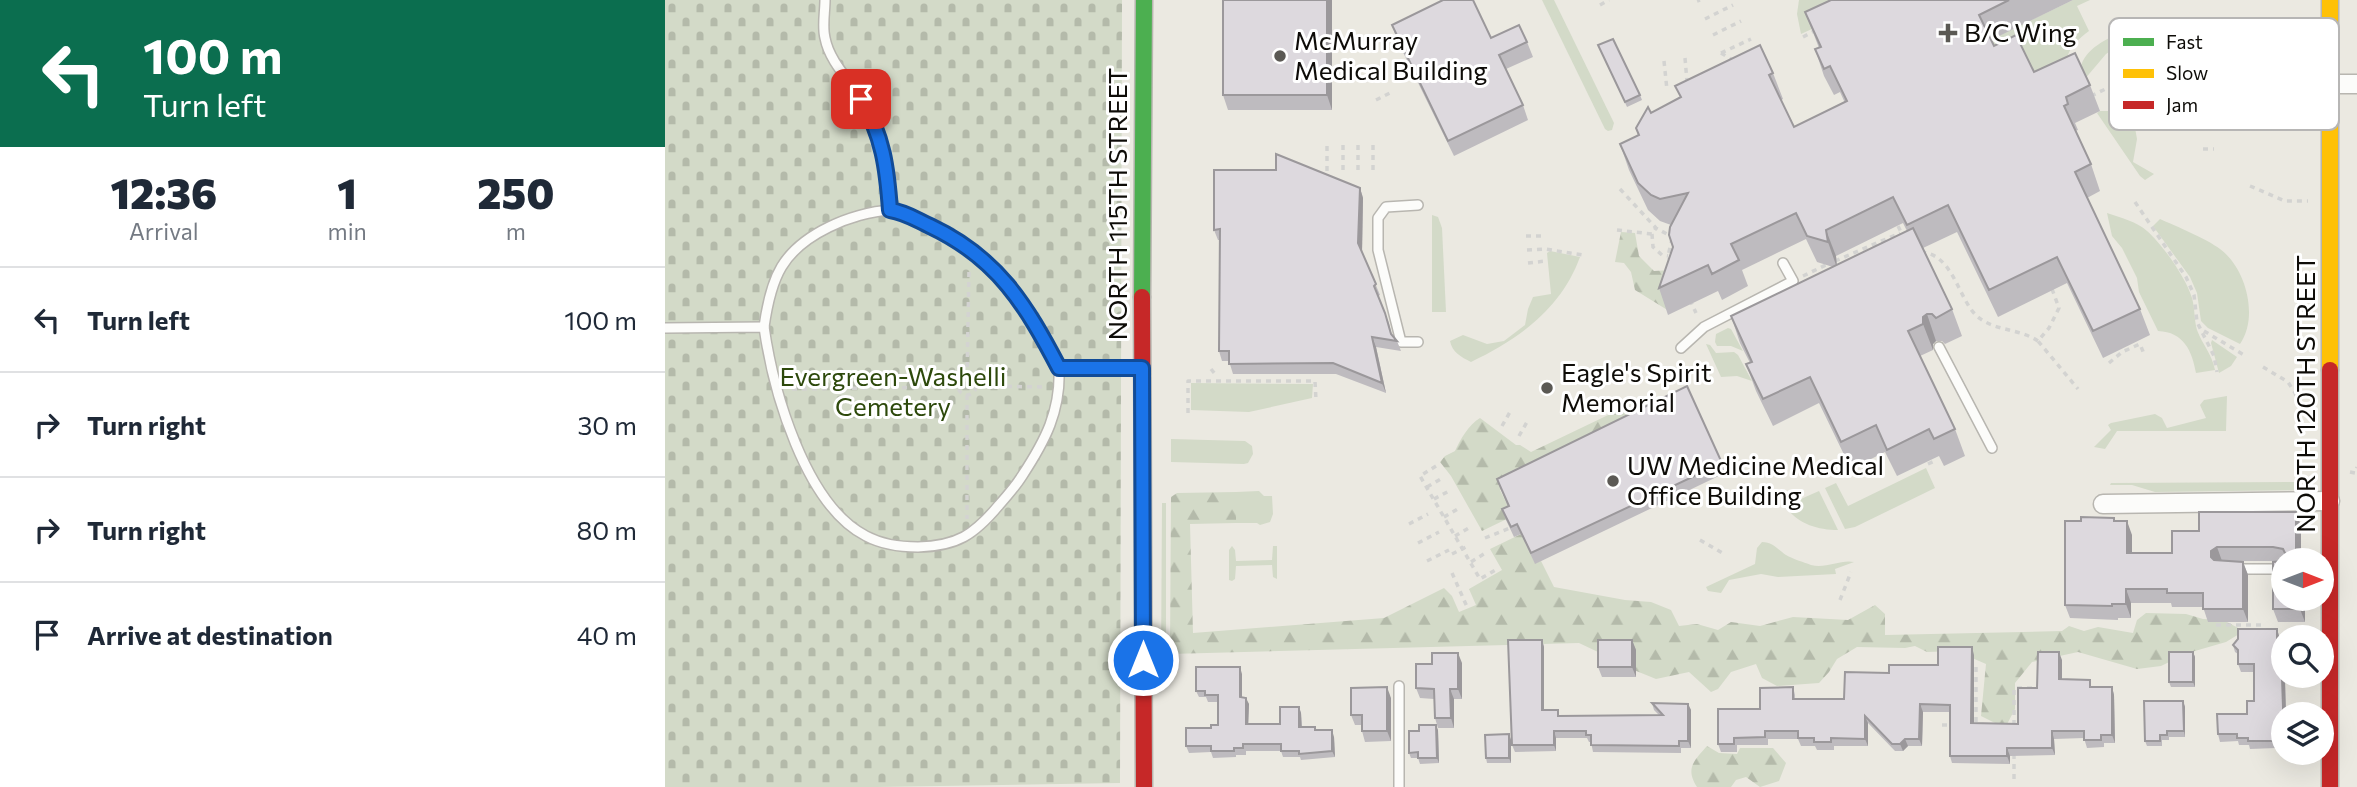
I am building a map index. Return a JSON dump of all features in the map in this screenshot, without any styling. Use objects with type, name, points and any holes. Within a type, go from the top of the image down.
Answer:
[{"type":"street","name":"NORTH 115TH STREET","points":[[1144,0],[1142,368],[1145,787]]},
{"type":"street","name":"NORTH 120TH STREET","points":[[2330,0],[2330,18]]},
{"type":"street","points":[[2339,84],[2357,84]]},
{"type":"street","name":"NORTH 120TH STREET","points":[[2328,548],[2330,130]]},
{"type":"street","points":[[2103,504],[2330,501]]},
{"type":"street","name":"NORTH 120TH STREET","points":[[2328,611],[2330,787]]},
{"type":"lane","points":[[825,0],[824,35],[827,47],[875,125],[887,168],[890,210]]},
{"type":"lane","points":[[1418,205],[1386,207],[1378,218],[1378,250],[1401,342],[1418,342]]},
{"type":"lane","points":[[890,210],[905,214],[947,234],[969,248],[1000,275],[1036,324],[1059,368],[1057,407],[1034,457],[1017,484],[983,524],[967,537],[953,542],[913,547],[881,542],[865,536],[848,524],[830,505],[807,468],[790,430],[776,389],[764,327],[775,278],[794,249],[815,234],[834,225],[890,210]]},
{"type":"lane","points":[[1681,348],[1704,327],[1793,281],[1783,263]]},
{"type":"lane","points":[[665,328],[764,327]]},
{"type":"lane","points":[[1939,347],[1991,448]]},
{"type":"lane","points":[[1059,368],[1142,368]]},
{"type":"lane","points":[[2222,568],[2271,569]]},
{"type":"lane","points":[[1399,686],[1399,787]]},
{"type":"path","points":[[1600,5],[1609,0]]},
{"type":"path","points":[[1705,19],[1733,5]]},
{"type":"path","points":[[1713,35],[1741,21]]},
{"type":"path","points":[[1803,37],[1827,24]]},
{"type":"path","points":[[1736,62],[1721,53],[1751,39]]},
{"type":"path","points":[[1685,58],[1687,88]]},
{"type":"path","points":[[1664,61],[1667,90]]},
{"type":"path","points":[[1366,81],[1382,73]]},
{"type":"path","points":[[2089,97],[2109,87]]},
{"type":"path","points":[[1375,100],[1390,93]]},
{"type":"path","points":[[1343,145],[1343,175]]},
{"type":"path","points":[[1358,145],[1358,174]]},
{"type":"path","points":[[1373,145],[1373,174]]},
{"type":"path","points":[[1327,146],[1327,175]]},
{"type":"path","points":[[2203,149],[2214,149]]},
{"type":"path","points":[[2250,186],[2285,201],[2306,201]]},
{"type":"path","points":[[1620,189],[1656,228],[1672,237]]},
{"type":"path","points":[[2134,202],[2186,277],[2194,295],[2197,322],[2214,356],[2217,372]]},
{"type":"path","points":[[1898,226],[1907,242]]},
{"type":"path","points":[[1656,228],[1652,234],[1653,247],[1662,255],[1668,256]]},
{"type":"path","points":[[1617,230],[1652,234]]},
{"type":"path","points":[[1815,269],[1901,233]]},
{"type":"path","points":[[1672,237],[1679,234]]},
{"type":"path","points":[[1526,236],[1544,236]]},
{"type":"path","points":[[1672,237],[1668,256],[1674,267]]},
{"type":"path","points":[[967,377],[969,248]]},
{"type":"path","points":[[1527,250],[1545,248],[1583,255]]},
{"type":"path","points":[[1914,251],[1932,253],[1939,258],[1975,314],[1986,323],[2030,336],[2038,341],[2078,389]]},
{"type":"path","points":[[1528,263],[1546,261]]},
{"type":"path","points":[[2038,341],[2049,328],[2059,308],[2049,281]]},
{"type":"path","points":[[1685,290],[1696,313]]},
{"type":"path","points":[[2202,330],[2244,355]]},
{"type":"path","points":[[2109,363],[2122,352],[2140,344],[2144,354]]},
{"type":"path","points":[[2263,367],[2288,382],[2304,414]]},
{"type":"path","points":[[1211,369],[1215,374]]},
{"type":"path","points":[[958,387],[962,379],[967,377],[973,379],[977,386]]},
{"type":"path","points":[[1188,413],[1188,381],[1315,380],[1316,400]]},
{"type":"path","points":[[977,386],[1059,387]]},
{"type":"path","points":[[958,387],[961,393],[967,395],[973,394],[977,386]]},
{"type":"path","points":[[776,389],[958,387]]},
{"type":"path","points":[[967,395],[967,537]]},
{"type":"path","points":[[1502,426],[1510,412]]},
{"type":"path","points":[[1519,436],[1527,422]]},
{"type":"path","points":[[1928,464],[1937,460]]},
{"type":"path","points":[[1436,466],[1420,476],[1480,579],[1497,569]]},
{"type":"path","points":[[1427,487],[1444,477]]},
{"type":"path","points":[[1434,499],[1451,490]]},
{"type":"path","points":[[1444,517],[1461,507]]},
{"type":"path","points":[[1409,524],[1428,514]]},
{"type":"path","points":[[1455,536],[1472,526]]},
{"type":"path","points":[[1485,538],[1510,528]]},
{"type":"path","points":[[1418,543],[1439,532]]},
{"type":"path","points":[[1700,540],[1724,554]]},
{"type":"path","points":[[1427,561],[1464,548]]},
{"type":"path","points":[[1471,562],[1487,552]]},
{"type":"path","points":[[1840,600],[1851,572]]},
{"type":"path","points":[[1452,573],[1468,609]]},
{"type":"path","points":[[2217,625],[2265,625]]},
{"type":"path","points":[[1976,667],[1976,725]]},
{"type":"path","points":[[2014,725],[2014,688],[2039,688]]},
{"type":"path","points":[[1942,725],[1953,725]]},
{"type":"path","points":[[1965,725],[1988,725]]},
{"type":"path","points":[[2014,753],[2014,780]]},
{"type":"green space","name":"Evergreen-Washelli Cemetery","points":[[665,0],[1122,0],[1120,783],[665,787]]},
{"type":"green space","points":[[1542,0],[1554,0],[1614,123],[1612,130],[1605,129]]},
{"type":"green space","points":[[1799,0],[1836,0],[1836,18],[1801,34],[1797,14]]},
{"type":"green space","points":[[2073,0],[2090,0],[2077,6],[2089,31],[2075,44],[2068,56],[2065,89],[1996,56],[1988,41]]},
{"type":"green space","points":[[2109,38],[2109,52],[2084,80],[2081,68],[2086,56]]},
{"type":"green space","points":[[2109,111],[2109,130],[2135,130],[2137,139],[2133,162],[2154,174],[2145,180],[2140,176],[2097,113]]},
{"type":"green space","points":[[2107,213],[2143,228],[2173,262],[2189,290],[2197,330],[2215,370],[2196,373],[2185,344],[2174,335],[2158,331],[2139,292],[2137,278],[2122,248],[2112,236]]},
{"type":"green space","points":[[1432,215],[1438,217],[1442,228],[1446,312],[1432,312]]},
{"type":"green space","points":[[2160,219],[2214,245],[2229,257],[2237,268],[2243,280],[2249,307],[2246,333],[2240,344],[2208,328],[2201,321],[2197,293],[2190,277],[2153,226]]},
{"type":"green space","points":[[1621,232],[1635,233],[1639,256],[1654,271],[1671,270],[1669,311],[1635,290],[1631,272],[1624,263],[1615,262]]},
{"type":"green space","points":[[1550,251],[1580,257],[1562,292],[1550,307],[1522,332],[1489,353],[1471,362],[1457,354],[1450,341],[1463,335],[1487,344],[1504,341],[1525,325],[1533,297],[1551,294],[1547,253]]},
{"type":"green space","points":[[1728,328],[1743,351],[1731,346],[1717,346],[1716,334]]},
{"type":"green space","points":[[2212,340],[2237,357],[2231,366],[2219,373],[2211,343]]},
{"type":"green space","points":[[1706,344],[1716,353],[1734,352],[1738,355],[1752,381],[1737,376],[1721,377]]},
{"type":"green space","points":[[1191,383],[1313,384],[1312,398],[1249,412],[1191,410]]},
{"type":"green space","points":[[2227,396],[2226,431],[2117,431],[2105,449],[2094,447],[2111,430],[2108,425],[2111,423],[2155,414],[2162,418],[2167,428],[2206,418],[2200,405],[2204,400]]},
{"type":"green space","points":[[1629,405],[1636,423],[1500,490],[1513,516],[1482,531],[1451,476],[1440,462],[1455,451],[1462,437],[1480,418],[1516,445],[1531,452]]},
{"type":"green space","points":[[1171,439],[1245,441],[1252,446],[1253,454],[1248,463],[1244,464],[1171,462]]},
{"type":"green space","points":[[1926,468],[1935,488],[1855,527],[1845,529],[1825,488],[1836,483],[1848,506]]},
{"type":"green space","points":[[2301,482],[2301,490],[2155,492],[2132,485],[2110,485],[2111,483]]},
{"type":"green space","points":[[1259,491],[1264,496],[1272,496],[1273,514],[1270,522],[1260,525],[1236,523],[1236,492]]},
{"type":"green space","points":[[1819,491],[1838,530],[1809,525],[1785,506]]},
{"type":"green space","points":[[1236,492],[1236,523],[1190,524],[1193,633],[1384,618],[1444,588],[1452,596],[1459,612],[1476,605],[1469,589],[1502,570],[1490,549],[1521,534],[1535,563],[1541,561],[1554,587],[1651,602],[1671,610],[1679,626],[1697,624],[1718,630],[1731,622],[1760,626],[1793,617],[1848,620],[1875,605],[1885,614],[1885,635],[2062,631],[2069,626],[2084,631],[2098,627],[2133,633],[2137,620],[2146,613],[2186,614],[2203,619],[2223,620],[2244,631],[2226,642],[2188,653],[2161,666],[2137,669],[2078,652],[2032,662],[2015,683],[2015,709],[2005,728],[1981,716],[1986,664],[1956,651],[1927,652],[1915,646],[1857,647],[1837,659],[1819,683],[1777,686],[1762,678],[1756,664],[1731,672],[1718,689],[1711,692],[1689,672],[1656,679],[1629,668],[1620,654],[1598,652],[1579,643],[1170,654],[1171,497],[1177,493]]},
{"type":"green space","points":[[1162,503],[1166,503],[1166,665],[1161,665]]},
{"type":"green space","points":[[1762,542],[1811,565],[1854,562],[1835,569],[1836,574],[1778,577],[1761,574],[1729,580],[1721,593],[1708,591],[1706,587],[1755,564],[1757,548]]},
{"type":"green space","points":[[1232,546],[1236,561],[1272,560],[1273,546],[1277,546],[1277,579],[1273,577],[1272,565],[1236,566],[1235,579],[1229,580],[1229,550]]},
{"type":"green space","points":[[1707,746],[1719,753],[1737,754],[1740,748],[1773,748],[1786,763],[1779,781],[1760,787],[1746,777],[1736,780],[1731,787],[1697,787],[1691,770]]},
{"type":"building","name":"McMurray Medical Building","points":[[1223,0],[1327,0],[1327,95],[1223,95]]},
{"type":"building","points":[[1443,0],[1473,0],[1491,38],[1519,25],[1527,42],[1499,55],[1523,105],[1448,141],[1392,25]]},
{"type":"building","points":[[1831,0],[2009,0],[1979,15],[1994,46],[2016,35],[2034,72],[2075,53],[2090,85],[2066,97],[2068,104],[2064,106],[2091,164],[2075,172],[2140,309],[2093,331],[2057,257],[1989,290],[1948,205],[1907,225],[1893,197],[1826,230],[1828,242],[1807,236],[1796,213],[1731,244],[1739,260],[1712,274],[1708,265],[1659,288],[1673,247],[1669,235],[1670,227],[1688,193],[1660,199],[1651,195],[1638,183],[1620,144],[1639,135],[1636,128],[1648,107],[1651,113],[1681,97],[1675,86],[1760,45],[1773,73],[1769,75],[1794,127],[1847,101],[1830,66],[1824,69],[1815,49],[1821,47],[1805,12]]},
{"type":"building","points":[[1613,39],[1640,95],[1625,102],[1598,45]]},
{"type":"building","points":[[1276,154],[1360,188],[1358,243],[1376,284],[1374,286],[1391,334],[1397,341],[1372,337],[1382,383],[1333,363],[1229,364],[1229,351],[1219,351],[1220,229],[1214,230],[1214,170],[1276,170]]},
{"type":"building","points":[[1913,228],[1952,309],[1936,318],[1927,314],[1923,317],[1923,324],[1908,331],[1955,429],[1934,439],[1929,429],[1887,450],[1876,425],[1841,442],[1810,377],[1763,399],[1746,364],[1752,362],[1731,316]]},
{"type":"building","name":"UW Medicine Medical Office Building","points":[[1687,386],[1722,463],[1531,553],[1517,524],[1511,527],[1502,509],[1509,506],[1497,479]]},
{"type":"building","points":[[2199,512],[2296,512],[2296,548],[2217,547],[2211,551],[2214,560],[2243,562],[2243,609],[2203,609],[2203,593],[2167,593],[2167,589],[2126,589],[2126,604],[2065,605],[2065,521],[2081,521],[2081,517],[2127,521],[2127,553],[2172,553],[2172,531],[2199,531]]},
{"type":"building","points":[[2238,629],[2271,629],[2271,688],[2282,688],[2283,702],[2271,702],[2271,741],[2248,741],[2248,738],[2237,738],[2237,734],[2218,734],[2217,714],[2247,714],[2247,701],[2254,701],[2254,664],[2238,664],[2238,650],[2233,645],[2238,639]]},
{"type":"building","points":[[1508,640],[1542,640],[1542,710],[1558,710],[1558,716],[1663,715],[1652,703],[1688,704],[1688,741],[1679,741],[1679,746],[1591,745],[1591,735],[1586,735],[1586,731],[1554,731],[1554,745],[1512,745]]},
{"type":"building","points":[[1598,640],[1632,640],[1632,667],[1598,667]]},
{"type":"building","points":[[1938,647],[1972,647],[1971,723],[2018,724],[2018,688],[2037,688],[2038,652],[2059,652],[2059,679],[2090,680],[2090,687],[2112,687],[2112,735],[2101,735],[2101,740],[2084,740],[2084,731],[2052,731],[2052,748],[2007,748],[2007,756],[1950,756],[1950,705],[1920,704],[1919,739],[1905,739],[1900,744],[1892,744],[1865,716],[1865,739],[1831,738],[1831,742],[1814,742],[1814,738],[1798,738],[1798,731],[1765,731],[1765,737],[1734,738],[1734,744],[1718,744],[1718,709],[1760,709],[1760,688],[1793,687],[1793,699],[1844,699],[1845,672],[1889,673],[1889,665],[1938,665]]},
{"type":"building","points":[[2169,652],[2193,652],[2193,682],[2169,682]]},
{"type":"building","points":[[1432,653],[1458,653],[1458,689],[1450,689],[1451,718],[1435,718],[1434,689],[1416,688],[1416,664],[1432,664]]},
{"type":"building","points":[[1196,667],[1240,667],[1240,697],[1246,698],[1246,724],[1280,724],[1280,707],[1299,707],[1299,727],[1332,730],[1332,751],[1299,754],[1299,751],[1281,751],[1281,744],[1243,744],[1243,748],[1234,748],[1234,751],[1211,751],[1211,746],[1186,746],[1186,728],[1211,728],[1211,725],[1218,725],[1218,695],[1205,695],[1205,691],[1196,691]]},
{"type":"building","points":[[1387,687],[1387,731],[1362,731],[1362,715],[1351,715],[1351,688]]},
{"type":"building","points":[[2144,701],[2183,701],[2184,731],[2167,731],[2167,735],[2160,735],[2160,741],[2145,741]]},
{"type":"building","points":[[1419,725],[1436,725],[1437,758],[1418,758],[1418,752],[1409,753],[1409,731],[1419,731]]},
{"type":"building","points":[[1509,734],[1509,758],[1486,758],[1485,735]]},
{"type":"traffic: fast","points":[[1142,297],[1144,0]]},
{"type":"traffic: slow","points":[[2330,0],[2330,18]]},
{"type":"traffic: slow","points":[[2330,130],[2330,370]]},
{"type":"traffic: jam","points":[[1142,297],[1144,787]]},
{"type":"traffic: jam","points":[[2330,370],[2330,787]]},
{"type":"place","name":"B/C Wing","points":[[1948,33]]},
{"type":"place","name":"McMurray Medical Building","points":[[1280,56]]},
{"type":"place","name":"Eagle's Spirit Memorial","points":[[1547,388]]},
{"type":"place","name":"UW Medicine Medical Office Building","points":[[1613,481]]},
{"type":"route","points":[[861,99],[869,111],[882,144],[890,210],[898,211],[947,234],[969,248],[1000,275],[1036,324],[1059,368],[1142,368],[1143,660]]}]
